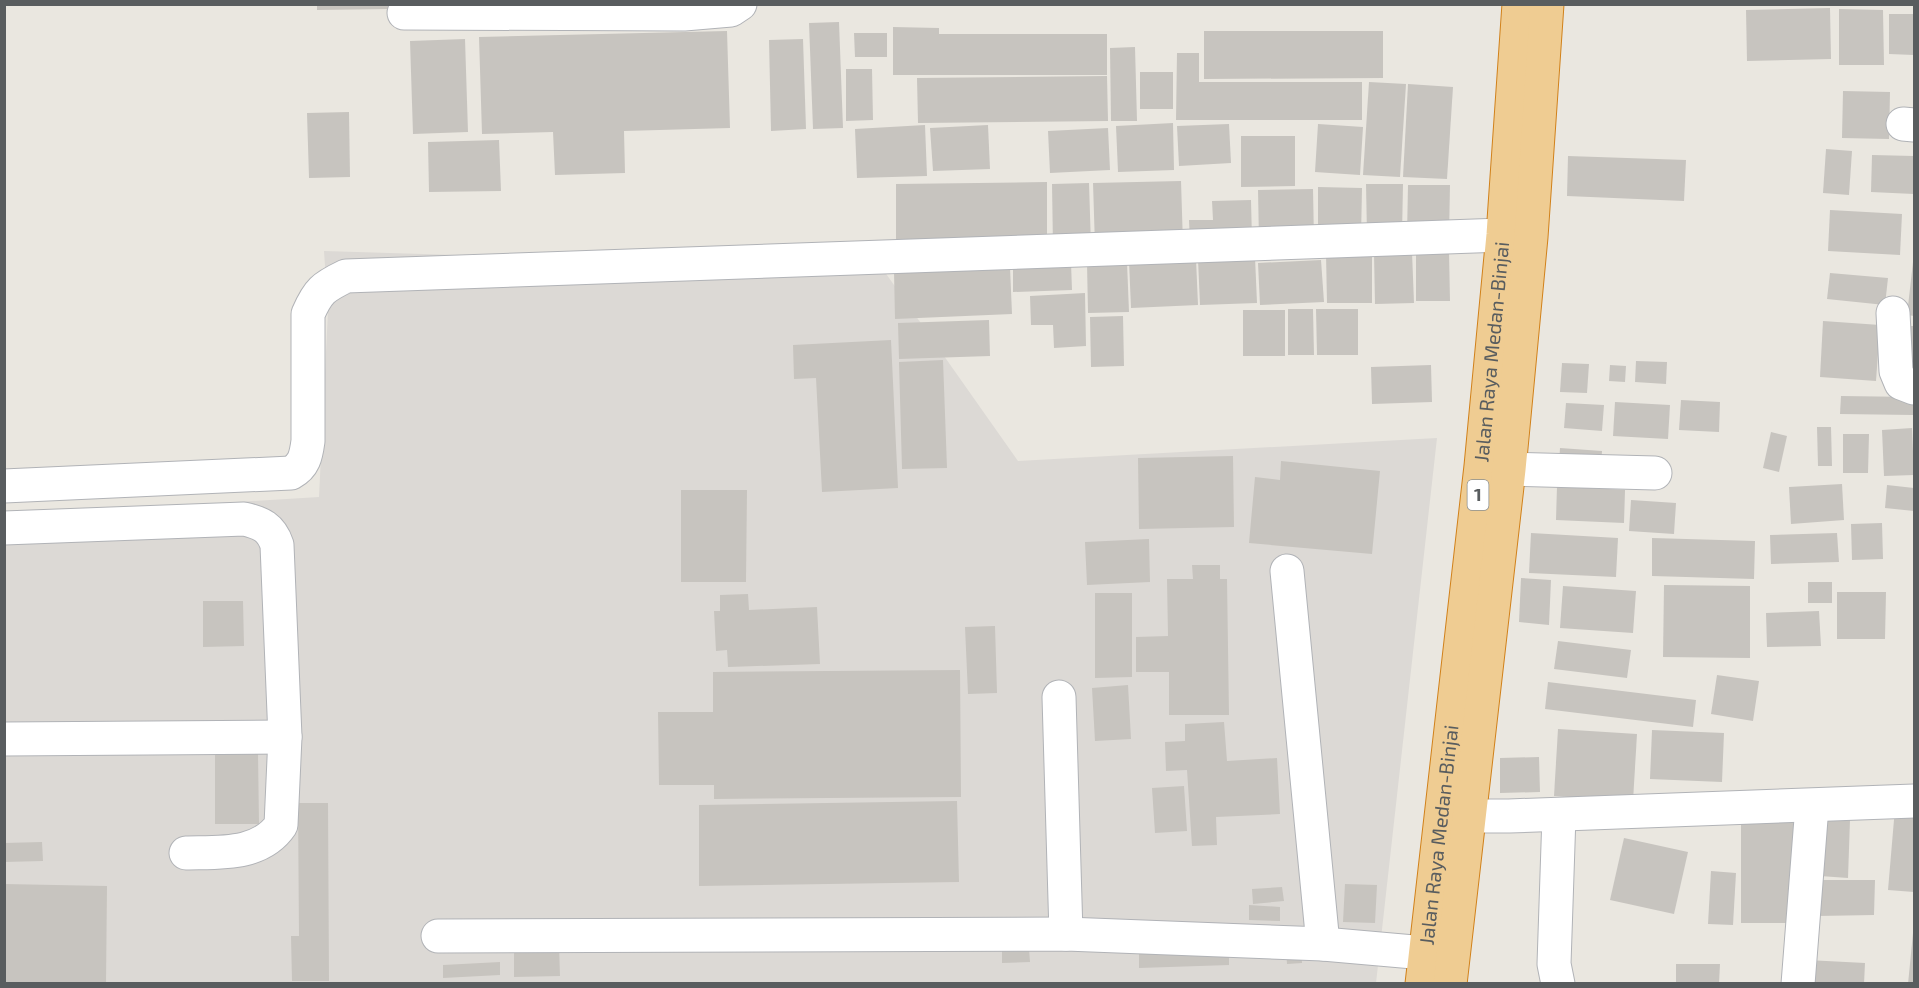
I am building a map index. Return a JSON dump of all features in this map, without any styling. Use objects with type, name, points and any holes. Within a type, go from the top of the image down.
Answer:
[{"type":"highway","name":"Jalan Raya Medan-Binjai","points":[[1450,984],[1457,815],[1480,478],[1503,235],[1519,4]]},
{"type":"highway","name":"Jalan Raya Medan-Binjai","points":[[1424,968],[1457,815],[1509,469],[1531,237],[1547,4]]},
{"type":"street","points":[[404,13],[684,14],[731,10],[740,4]]},
{"type":"street","points":[[4,486],[291,473],[300,468],[305,460],[308,441],[308,314],[317,295],[330,284],[346,276],[1503,235]]},
{"type":"street","points":[[1893,313],[1896,371],[1901,383],[1914,388]]},
{"type":"street","points":[[1509,469],[1655,473]]},
{"type":"street","points":[[4,528],[244,519],[264,525],[274,537],[277,545],[285,737],[281,825],[274,836],[264,843],[249,848],[225,852],[186,853]]},
{"type":"street","points":[[1287,571],[1323,944]]},
{"type":"street","points":[[1059,697],[1066,934]]},
{"type":"street","points":[[4,739],[285,737]]},
{"type":"street","points":[[1457,815],[1559,815],[1914,801]]},
{"type":"street","points":[[1798,984],[1812,806]]},
{"type":"street","points":[[1558,984],[1554,964],[1559,815]]},
{"type":"street","points":[[438,936],[1066,934],[1323,944],[1424,968]]},
{"type":"shaded area","points":[[324,251],[882,268],[1018,461],[1437,438],[1376,983],[5,984],[5,516],[319,497],[328,311]]},
{"type":"building","points":[[317,4],[390,4],[390,9],[317,10]]},
{"type":"building","points":[[1830,8],[1831,59],[1747,61],[1746,10]]},
{"type":"building","points":[[1839,9],[1883,10],[1884,65],[1839,65]]},
{"type":"building","points":[[1889,14],[1914,14],[1914,55],[1889,54]]},
{"type":"building","points":[[839,22],[843,128],[813,129],[809,23]]},
{"type":"building","points":[[893,27],[939,28],[939,34],[1107,34],[1107,75],[893,75]]},
{"type":"building","points":[[727,31],[730,128],[624,131],[625,173],[555,175],[553,132],[482,134],[479,37]]},
{"type":"building","points":[[1204,31],[1383,31],[1383,78],[1204,79]]},
{"type":"building","points":[[854,33],[887,33],[887,57],[855,57]]},
{"type":"building","points":[[465,39],[468,132],[413,134],[410,41]]},
{"type":"building","points":[[803,39],[806,129],[771,131],[769,40]]},
{"type":"building","points":[[1135,47],[1137,121],[1111,121],[1110,48]]},
{"type":"building","points":[[1177,53],[1199,53],[1199,82],[1362,82],[1362,120],[1176,120]]},
{"type":"building","points":[[846,69],[872,69],[873,120],[846,121]]},
{"type":"building","points":[[1140,72],[1173,72],[1173,109],[1140,109]]},
{"type":"building","points":[[1107,76],[1108,121],[918,123],[917,78]]},
{"type":"building","points":[[1369,82],[1406,84],[1400,177],[1363,175]]},
{"type":"building","points":[[1408,84],[1453,87],[1447,179],[1403,177]]},
{"type":"building","points":[[1843,91],[1890,92],[1889,139],[1842,138]]},
{"type":"building","points":[[349,112],[350,177],[309,178],[307,113]]},
{"type":"building","points":[[1173,123],[1174,170],[1118,172],[1116,126]]},
{"type":"building","points":[[1229,124],[1231,163],[1179,166],[1177,126]]},
{"type":"building","points":[[1318,124],[1363,127],[1360,175],[1315,172]]},
{"type":"building","points":[[925,125],[927,176],[857,178],[855,129]]},
{"type":"building","points":[[988,125],[990,169],[933,171],[930,128]]},
{"type":"building","points":[[1108,128],[1110,170],[1050,173],[1048,131]]},
{"type":"building","points":[[1241,136],[1295,136],[1295,186],[1241,187]]},
{"type":"building","points":[[499,140],[501,191],[429,192],[428,142]]},
{"type":"building","points":[[1826,149],[1852,151],[1849,195],[1823,193]]},
{"type":"building","points":[[1872,155],[1914,156],[1914,194],[1871,192]]},
{"type":"building","points":[[1568,156],[1686,160],[1684,201],[1567,196]]},
{"type":"building","points":[[1181,181],[1183,244],[1095,246],[1093,183]]},
{"type":"building","points":[[1047,182],[1047,247],[896,249],[896,184]]},
{"type":"building","points":[[1089,183],[1091,246],[1053,247],[1052,184]]},
{"type":"building","points":[[1366,184],[1403,184],[1402,235],[1367,235]]},
{"type":"building","points":[[1408,185],[1450,185],[1449,236],[1407,235]]},
{"type":"building","points":[[1318,187],[1362,188],[1361,238],[1318,239]]},
{"type":"building","points":[[1313,189],[1314,240],[1259,241],[1258,190]]},
{"type":"building","points":[[1251,200],[1252,240],[1190,242],[1189,220],[1213,220],[1212,201]]},
{"type":"building","points":[[1830,210],[1902,214],[1900,255],[1828,251]]},
{"type":"building","points":[[1416,251],[1449,251],[1450,301],[1416,301]]},
{"type":"building","points":[[1412,252],[1414,303],[1375,304],[1374,253]]},
{"type":"building","points":[[1372,253],[1372,303],[1327,303],[1326,254]]},
{"type":"building","points":[[1255,257],[1257,303],[1200,305],[1198,259]]},
{"type":"building","points":[[1196,259],[1198,305],[1131,308],[1129,261]]},
{"type":"building","points":[[1321,260],[1324,302],[1260,305],[1258,263]]},
{"type":"building","points":[[1127,262],[1129,312],[1088,313],[1087,263]]},
{"type":"building","points":[[1914,262],[1914,316],[1907,315]]},
{"type":"building","points":[[1071,263],[1072,290],[1013,292],[1013,265]]},
{"type":"building","points":[[1010,267],[1012,314],[895,319],[894,271]]},
{"type":"building","points":[[1830,273],[1888,278],[1885,305],[1827,299]]},
{"type":"building","points":[[1085,293],[1086,346],[1054,348],[1053,325],[1031,325],[1030,296]]},
{"type":"building","points":[[1288,309],[1313,309],[1314,355],[1288,355]]},
{"type":"building","points":[[1316,309],[1358,309],[1358,355],[1317,355]]},
{"type":"building","points":[[1243,310],[1285,310],[1285,356],[1243,356]]},
{"type":"building","points":[[1123,316],[1124,366],[1091,367],[1090,317]]},
{"type":"building","points":[[989,320],[990,356],[899,359],[898,323]]},
{"type":"building","points":[[1823,321],[1880,325],[1876,381],[1820,377]]},
{"type":"building","points":[[1908,326],[1914,326],[1914,375],[1906,375]]},
{"type":"building","points":[[891,340],[898,488],[822,492],[816,378],[794,379],[793,345]]},
{"type":"building","points":[[943,360],[947,468],[902,469],[899,362]]},
{"type":"building","points":[[1636,361],[1667,362],[1666,384],[1635,382]]},
{"type":"building","points":[[1562,363],[1589,364],[1587,393],[1560,392]]},
{"type":"building","points":[[1431,365],[1432,402],[1372,404],[1371,367]]},
{"type":"building","points":[[1610,365],[1626,366],[1625,382],[1609,381]]},
{"type":"building","points":[[1841,396],[1914,397],[1913,415],[1840,414]]},
{"type":"building","points":[[1681,400],[1720,402],[1719,432],[1679,430]]},
{"type":"building","points":[[1615,402],[1670,405],[1668,439],[1613,436]]},
{"type":"building","points":[[1566,403],[1604,405],[1602,431],[1564,428]]},
{"type":"building","points":[[1817,427],[1831,427],[1832,466],[1818,466]]},
{"type":"building","points":[[1912,428],[1914,475],[1884,476],[1882,430]]},
{"type":"building","points":[[1771,432],[1787,436],[1779,472],[1763,468]]},
{"type":"building","points":[[1843,434],[1869,434],[1868,473],[1843,473]]},
{"type":"building","points":[[1560,448],[1602,451],[1601,467],[1559,464]]},
{"type":"building","points":[[1233,456],[1234,527],[1139,529],[1138,458]]},
{"type":"building","points":[[1281,461],[1380,471],[1372,554],[1249,543],[1255,477],[1280,480]]},
{"type":"building","points":[[1842,484],[1844,520],[1791,524],[1789,487]]},
{"type":"building","points":[[1887,485],[1914,488],[1914,511],[1885,508]]},
{"type":"building","points":[[1557,486],[1625,490],[1624,523],[1556,520]]},
{"type":"building","points":[[681,490],[747,490],[746,582],[681,582]]},
{"type":"building","points":[[1631,500],[1676,503],[1674,534],[1629,531]]},
{"type":"building","points":[[1882,523],[1883,559],[1852,560],[1851,524]]},
{"type":"building","points":[[1531,533],[1618,538],[1616,577],[1529,573]]},
{"type":"building","points":[[1837,533],[1839,562],[1771,564],[1770,535]]},
{"type":"building","points":[[1652,538],[1755,541],[1754,579],[1652,576]]},
{"type":"building","points":[[1149,539],[1150,582],[1087,585],[1085,542]]},
{"type":"building","points":[[1192,565],[1220,565],[1220,579],[1227,579],[1229,715],[1169,715],[1169,672],[1136,672],[1136,637],[1168,636],[1167,579],[1193,579]]},
{"type":"building","points":[[1521,578],[1551,580],[1549,625],[1519,622]]},
{"type":"building","points":[[1808,582],[1832,582],[1832,603],[1808,603]]},
{"type":"building","points":[[1664,585],[1750,586],[1750,658],[1663,657]]},
{"type":"building","points":[[1563,586],[1636,591],[1633,633],[1560,628]]},
{"type":"building","points":[[1837,592],[1886,592],[1885,639],[1837,639]]},
{"type":"building","points":[[1095,593],[1132,593],[1132,677],[1095,678]]},
{"type":"building","points":[[748,594],[749,610],[817,607],[820,664],[728,667],[727,650],[716,651],[714,611],[720,611],[720,595]]},
{"type":"building","points":[[203,601],[243,601],[244,646],[203,647]]},
{"type":"building","points":[[1819,611],[1821,646],[1767,647],[1766,613]]},
{"type":"building","points":[[995,626],[997,693],[968,694],[965,627]]},
{"type":"building","points":[[1558,641],[1631,650],[1627,678],[1554,669]]},
{"type":"building","points":[[960,670],[961,797],[714,799],[714,785],[659,785],[658,712],[713,712],[713,672]]},
{"type":"building","points":[[1717,675],[1759,681],[1753,721],[1711,714]]},
{"type":"building","points":[[1548,682],[1696,700],[1693,727],[1545,709]]},
{"type":"building","points":[[1128,685],[1131,739],[1095,741],[1092,688]]},
{"type":"building","points":[[1224,722],[1227,761],[1277,758],[1280,814],[1216,817],[1217,845],[1192,846],[1187,770],[1166,771],[1165,742],[1185,741],[1185,724]]},
{"type":"building","points":[[1558,729],[1637,734],[1633,801],[1554,796]]},
{"type":"building","points":[[1652,730],[1724,733],[1722,782],[1650,779]]},
{"type":"building","points":[[215,753],[258,753],[259,824],[215,824]]},
{"type":"building","points":[[1539,757],[1540,792],[1500,793],[1500,758]]},
{"type":"building","points":[[1184,786],[1187,831],[1155,833],[1152,788]]},
{"type":"building","points":[[957,801],[959,882],[699,886],[699,805]]},
{"type":"building","points":[[298,803],[328,803],[329,981],[292,981],[291,936],[299,936]]},
{"type":"building","points":[[1895,808],[1914,810],[1914,892],[1888,890]]},
{"type":"building","points":[[1741,816],[1802,816],[1801,923],[1741,923]]},
{"type":"building","points":[[1822,819],[1850,820],[1848,878],[1820,876]]},
{"type":"building","points":[[1624,838],[1688,852],[1674,914],[1610,900]]},
{"type":"building","points":[[42,842],[43,861],[4,862],[4,843]]},
{"type":"building","points":[[1711,871],[1736,873],[1733,925],[1708,924]]},
{"type":"building","points":[[1817,880],[1875,880],[1874,915],[1817,916]]},
{"type":"building","points":[[4,884],[107,886],[106,984],[4,984]]},
{"type":"building","points":[[1345,884],[1377,885],[1375,923],[1343,922]]},
{"type":"building","points":[[1282,887],[1284,901],[1253,904],[1252,889]]},
{"type":"building","points":[[1249,905],[1280,907],[1280,921],[1249,920]]},
{"type":"building","points":[[1913,933],[1914,984],[1908,984]]},
{"type":"building","points":[[1229,944],[1229,965],[1139,968],[1139,947]]},
{"type":"building","points":[[559,945],[560,976],[514,977],[514,946]]},
{"type":"building","points":[[1301,948],[1302,963],[1287,964],[1286,949]]},
{"type":"building","points":[[1002,949],[1029,949],[1030,962],[1002,963]]},
{"type":"building","points":[[1807,960],[1865,963],[1864,984],[1806,984]]},
{"type":"building","points":[[500,962],[500,975],[443,978],[443,965]]},
{"type":"building","points":[[1676,964],[1720,964],[1719,984],[1676,984]]}]
